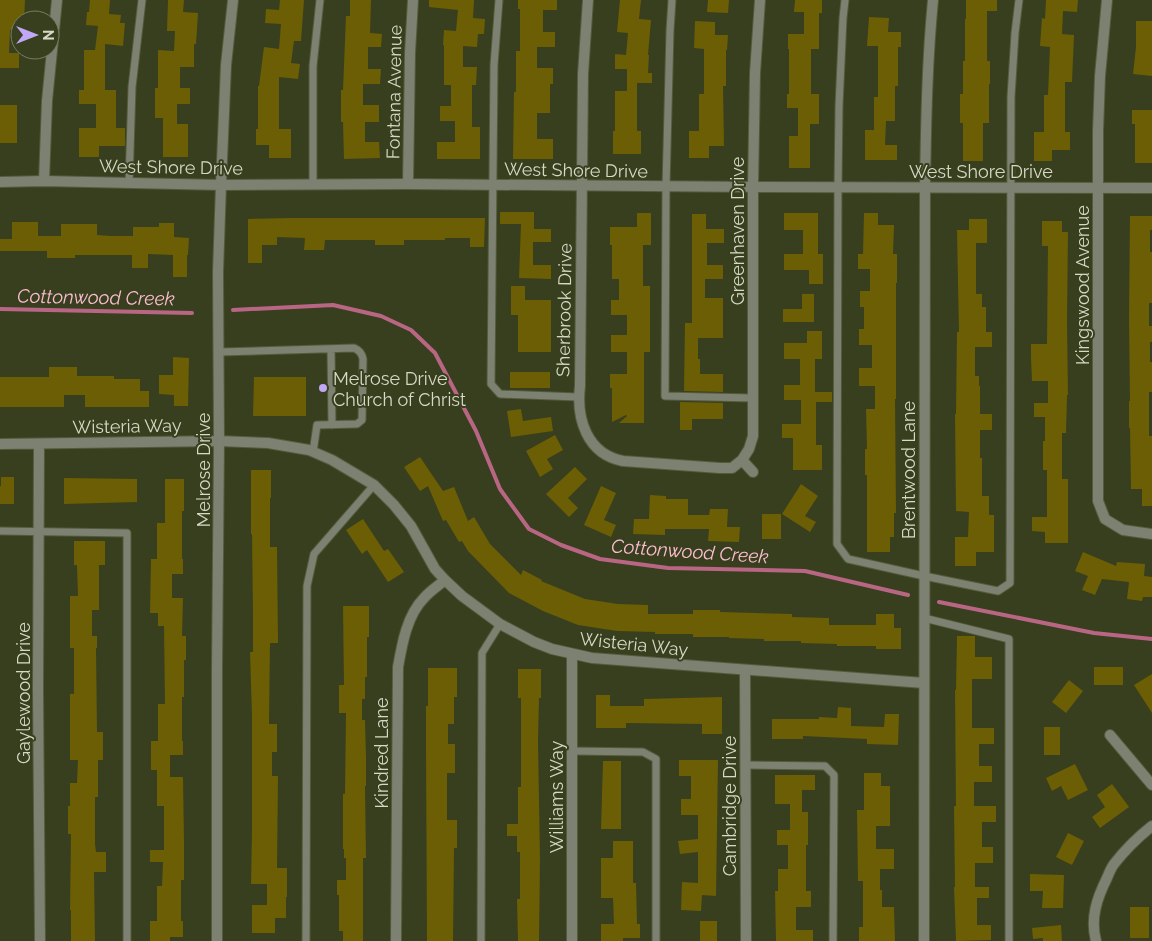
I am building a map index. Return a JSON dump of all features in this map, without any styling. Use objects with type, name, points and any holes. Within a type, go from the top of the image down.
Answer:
[{"type":"street","points":[[44,181],[48,101],[57,0]]},
{"type":"street","name":"Melrose Drive","points":[[217,941],[218,272],[226,65],[233,0]]},
{"type":"street","name":"Fontana Avenue","points":[[408,184],[413,0]]},
{"type":"street","name":"Sherbrook Drive","points":[[588,0],[583,74],[580,386],[578,396],[580,413],[588,436],[595,446],[614,460],[720,468],[732,468],[742,460]]},
{"type":"street","name":"Greenhaven Drive","points":[[742,460],[749,449],[753,436],[753,188],[755,73],[760,0]]},
{"type":"street","name":"Brentwood Lane","points":[[924,941],[925,187],[928,72],[933,0]]},
{"type":"street","name":"Kingswood Avenue","points":[[1107,0],[1100,76],[1098,131],[1098,501],[1105,519],[1122,530],[1152,534]]},
{"type":"street","name":"West Shore Drive","points":[[0,182],[753,188],[1152,188]]},
{"type":"street","name":"Wisteria Way","points":[[0,444],[219,441],[268,443],[313,452],[332,460],[374,485],[411,526],[435,569],[462,596],[500,624],[552,649],[592,658],[924,683]]},
{"type":"street","name":"Gaylewood Drive","points":[[39,444],[38,700],[40,941]]},
{"type":"street","points":[[742,460],[753,472]]},
{"type":"street","name":"Kindred Lane","points":[[396,941],[398,667],[403,639],[410,618],[423,598],[445,580]]},
{"type":"street","name":"Williams Way","points":[[572,654],[572,941]]},
{"type":"street","name":"Cambridge Drive","points":[[745,671],[746,941]]},
{"type":"street","points":[[1110,735],[1152,785]]},
{"type":"street","points":[[1096,941],[1094,921],[1096,903],[1112,866],[1152,826]]},
{"type":"lane","points":[[130,183],[132,87],[142,0]]},
{"type":"lane","points":[[313,184],[313,66],[320,0]]},
{"type":"lane","points":[[499,0],[494,65],[491,384],[500,394],[578,396]]},
{"type":"lane","points":[[672,0],[666,187],[665,396],[753,398]]},
{"type":"lane","points":[[845,0],[839,106],[837,544],[848,559],[998,591],[1010,583],[1011,97],[1019,0]]},
{"type":"lane","points":[[330,349],[332,424]]},
{"type":"lane","points":[[219,352],[357,349],[363,355],[362,420],[356,424],[317,425],[313,452]]},
{"type":"lane","points":[[306,941],[307,586],[314,554],[374,485]]},
{"type":"lane","points":[[0,531],[127,533],[127,941]]},
{"type":"lane","points":[[924,618],[1009,639],[1009,941]]},
{"type":"lane","points":[[481,941],[482,652],[500,624]]},
{"type":"lane","points":[[572,751],[643,752],[656,759],[656,941]]},
{"type":"lane","points":[[746,765],[825,766],[834,775],[833,941]]},
{"type":"building","points":[[0,0],[25,0],[24,10],[10,10],[10,60],[19,60],[19,68],[0,68]]},
{"type":"building","points":[[90,0],[110,0],[109,14],[121,15],[120,23],[125,23],[123,46],[105,44],[105,90],[116,90],[116,128],[125,128],[125,146],[99,146],[99,157],[79,157],[79,128],[96,128],[96,104],[79,104],[79,90],[84,90],[84,50],[95,50],[98,26],[86,25]]},
{"type":"building","points":[[168,0],[184,0],[183,12],[198,13],[196,44],[194,44],[194,67],[180,67],[180,88],[190,88],[190,104],[177,104],[177,124],[188,124],[188,157],[163,157],[163,118],[155,118],[155,88],[158,88],[158,50],[174,51],[175,31],[167,31]]},
{"type":"building","points":[[280,0],[304,0],[301,41],[294,41],[291,63],[300,64],[298,79],[279,77],[279,129],[291,129],[291,158],[269,158],[269,145],[256,145],[258,86],[264,47],[279,49],[281,24],[265,23],[266,9],[279,10]]},
{"type":"building","points":[[350,0],[371,0],[370,33],[382,34],[381,47],[368,47],[368,69],[381,69],[380,84],[363,84],[363,105],[379,105],[379,122],[365,122],[365,142],[379,142],[380,158],[344,159],[341,90],[343,90],[346,16],[350,16]]},
{"type":"building","points":[[429,0],[474,0],[473,18],[485,19],[484,34],[478,34],[477,47],[463,46],[463,67],[477,67],[476,85],[472,85],[472,127],[480,127],[480,159],[437,159],[437,142],[455,142],[455,121],[440,121],[440,106],[451,106],[451,85],[444,85],[444,30],[456,31],[458,10],[429,7]]},
{"type":"building","points":[[518,0],[557,0],[557,10],[543,10],[543,32],[555,32],[555,47],[537,47],[537,68],[553,68],[553,84],[550,84],[550,113],[537,113],[537,139],[553,139],[553,159],[513,159],[516,51],[520,51],[520,9],[518,9]]},
{"type":"building","points":[[620,0],[641,0],[639,19],[651,20],[648,73],[652,73],[652,83],[637,83],[637,131],[641,131],[641,154],[613,154],[615,91],[627,91],[627,69],[615,69],[615,54],[626,55],[628,33],[617,32]]},
{"type":"building","points":[[708,0],[729,0],[728,13],[707,12]]},
{"type":"building","points":[[795,0],[822,0],[822,13],[819,13],[819,49],[811,49],[811,94],[819,94],[819,124],[810,124],[810,168],[789,168],[789,136],[798,136],[798,108],[787,108],[787,94],[789,94],[788,34],[804,34],[804,12],[794,12]]},
{"type":"building","points":[[966,0],[997,0],[997,11],[987,11],[987,61],[990,61],[989,123],[983,123],[983,161],[963,161],[963,123],[960,123],[960,94],[963,94]]},
{"type":"building","points":[[1046,0],[1078,0],[1077,12],[1063,11],[1062,34],[1074,35],[1072,82],[1065,82],[1065,132],[1070,132],[1070,150],[1052,150],[1052,161],[1034,161],[1034,132],[1044,132],[1044,95],[1048,95],[1050,47],[1040,46],[1042,18],[1045,19]]},
{"type":"building","points":[[869,17],[889,18],[888,32],[901,32],[901,47],[898,47],[898,86],[895,86],[895,121],[886,121],[885,145],[897,145],[897,160],[865,160],[865,130],[874,130],[874,97],[878,97],[878,46],[867,46]]},
{"type":"building","points":[[695,21],[715,22],[715,35],[728,35],[726,86],[723,86],[724,146],[709,146],[709,158],[689,158],[689,131],[699,131],[699,94],[704,94],[704,49],[694,48]]},
{"type":"building","points":[[1136,21],[1152,21],[1152,76],[1133,74]]},
{"type":"building","points":[[0,105],[17,105],[17,143],[0,143]]},
{"type":"building","points":[[1132,110],[1152,110],[1152,163],[1135,163],[1135,124],[1132,124]]},
{"type":"building","points":[[500,212],[534,212],[534,229],[551,229],[551,242],[533,242],[533,265],[551,265],[551,279],[519,278],[521,224],[500,224]]},
{"type":"building","points":[[637,213],[651,213],[651,245],[643,245],[643,286],[650,286],[650,352],[644,352],[644,423],[619,423],[627,416],[612,422],[610,374],[627,374],[627,352],[611,352],[611,335],[627,335],[627,315],[611,315],[611,300],[619,300],[619,279],[612,279],[610,227],[637,227]]},
{"type":"building","points":[[784,213],[818,213],[818,254],[823,254],[823,284],[809,284],[809,270],[784,270],[784,254],[803,254],[803,230],[784,230]]},
{"type":"building","points":[[864,213],[878,213],[878,225],[894,225],[893,254],[897,254],[896,513],[894,513],[894,537],[890,537],[890,552],[867,552],[866,409],[875,409],[875,386],[859,386],[859,368],[872,368],[872,345],[859,345],[859,329],[864,329],[864,307],[860,307],[860,291],[870,291],[870,269],[858,269],[858,254],[863,254]]},
{"type":"building","points":[[692,214],[706,214],[706,229],[724,229],[724,243],[707,243],[707,265],[723,265],[723,279],[705,279],[705,298],[723,298],[723,338],[698,338],[700,374],[723,374],[723,392],[684,391],[685,323],[692,323]]},
{"type":"building","points":[[1130,216],[1152,216],[1150,252],[1152,252],[1152,303],[1149,303],[1149,326],[1152,326],[1150,362],[1152,362],[1152,392],[1149,392],[1149,436],[1152,436],[1152,506],[1142,506],[1142,489],[1131,489],[1129,428]]},
{"type":"building","points":[[485,218],[484,247],[470,247],[470,238],[404,240],[404,245],[375,245],[375,240],[325,240],[324,250],[304,250],[305,238],[277,237],[277,245],[262,245],[262,263],[248,263],[248,219]]},
{"type":"building","points":[[969,219],[987,219],[987,243],[976,243],[976,294],[982,294],[982,307],[986,307],[986,332],[992,332],[992,347],[975,347],[975,376],[979,376],[980,414],[992,414],[992,430],[980,430],[980,458],[982,458],[982,496],[989,496],[989,515],[994,515],[994,552],[976,552],[976,566],[955,566],[955,537],[968,537],[969,512],[956,511],[955,414],[957,332],[959,332],[957,230],[969,230]]},
{"type":"building","points":[[1042,221],[1062,221],[1062,232],[1068,232],[1068,395],[1066,433],[1062,433],[1062,479],[1068,479],[1068,543],[1045,543],[1045,532],[1032,531],[1032,517],[1047,517],[1047,470],[1043,470],[1045,417],[1034,417],[1034,403],[1048,403],[1048,381],[1032,381],[1031,358],[1031,344],[1047,344],[1048,246],[1042,246]]},
{"type":"building","points":[[12,222],[38,222],[38,236],[61,236],[61,224],[97,224],[97,235],[133,236],[133,227],[159,227],[159,223],[174,223],[174,237],[189,238],[187,277],[173,277],[173,255],[148,254],[148,268],[132,268],[132,255],[75,255],[75,258],[47,258],[47,251],[0,251],[0,239],[12,239]]},
{"type":"building","points":[[511,286],[525,286],[525,300],[551,300],[551,352],[518,352],[518,315],[511,315]]},
{"type":"building","points":[[802,294],[814,294],[814,322],[783,322],[783,309],[802,309]]},
{"type":"building","points":[[807,331],[822,331],[822,359],[815,359],[815,392],[832,392],[832,402],[816,402],[816,445],[822,445],[822,470],[793,470],[793,438],[782,438],[782,424],[801,424],[801,400],[784,400],[784,385],[800,385],[800,359],[784,359],[784,343],[807,343]]},
{"type":"building","points":[[173,357],[189,358],[188,406],[174,406],[174,395],[159,394],[159,375],[173,375]]},
{"type":"building","points":[[49,367],[77,367],[77,376],[114,376],[114,379],[140,379],[140,391],[149,391],[149,407],[85,407],[85,395],[64,395],[64,407],[0,407],[0,377],[49,377]]},
{"type":"building","points":[[510,372],[550,372],[550,388],[510,388]]},
{"type":"building","name":"Melrose Drive Church of Christ","points":[[254,377],[306,377],[306,416],[253,416]]},
{"type":"building","points":[[680,402],[723,403],[723,419],[692,419],[692,430],[680,430]]},
{"type":"building","points":[[521,409],[523,421],[551,417],[553,431],[511,437],[507,411]]},
{"type":"building","points":[[555,435],[563,450],[547,459],[553,469],[540,477],[526,451]]},
{"type":"building","points":[[420,457],[443,491],[454,487],[468,521],[474,517],[490,544],[521,575],[523,570],[541,581],[585,599],[618,604],[648,605],[648,614],[693,614],[693,610],[720,610],[720,612],[792,614],[792,617],[829,618],[829,625],[876,625],[876,614],[894,614],[894,628],[901,628],[901,649],[876,649],[876,646],[837,646],[837,644],[801,643],[801,641],[693,637],[693,634],[655,634],[655,632],[617,631],[578,625],[543,611],[509,593],[468,551],[462,541],[459,542],[446,520],[443,521],[428,486],[420,491],[404,467]]},
{"type":"building","points":[[575,467],[587,479],[568,498],[578,508],[569,517],[546,494]]},
{"type":"building","points":[[251,470],[271,470],[270,547],[277,547],[278,643],[270,643],[269,724],[277,724],[277,752],[272,752],[272,776],[278,776],[277,868],[287,868],[287,897],[286,918],[275,918],[275,933],[252,933],[252,905],[267,905],[267,884],[251,884],[252,716],[250,652],[253,652],[253,615]]},
{"type":"building","points":[[1,477],[14,477],[14,504],[0,504]]},
{"type":"building","points":[[64,478],[137,479],[137,502],[64,504]]},
{"type":"building","points":[[165,479],[184,479],[184,511],[182,511],[183,574],[172,574],[172,598],[183,598],[182,636],[186,636],[184,697],[182,697],[183,755],[170,755],[170,777],[183,777],[184,880],[181,880],[181,921],[183,921],[183,937],[170,937],[170,941],[150,941],[150,921],[157,921],[157,886],[162,886],[163,862],[150,862],[150,850],[164,850],[164,806],[157,806],[157,770],[151,770],[151,741],[158,741],[158,704],[165,704],[164,626],[158,626],[158,613],[150,613],[151,559],[157,559],[157,523],[165,523]]},
{"type":"building","points":[[801,484],[818,496],[805,516],[816,522],[810,532],[782,514]]},
{"type":"building","points":[[601,486],[616,493],[604,520],[616,525],[611,537],[584,525]]},
{"type":"building","points":[[650,495],[666,496],[666,499],[688,499],[688,515],[709,515],[710,509],[728,509],[727,527],[740,527],[739,542],[708,541],[709,529],[665,529],[665,535],[633,534],[634,519],[649,519]]},
{"type":"building","points":[[762,514],[781,514],[781,539],[762,539]]},
{"type":"building","points":[[363,519],[384,551],[388,549],[404,572],[388,582],[367,550],[362,554],[346,530]]},
{"type":"building","points":[[74,541],[105,541],[105,565],[99,565],[99,610],[92,610],[92,636],[97,636],[97,732],[103,732],[103,760],[98,760],[98,797],[95,797],[95,844],[96,852],[106,852],[106,872],[94,872],[95,941],[71,941],[71,834],[68,834],[68,806],[70,806],[70,783],[77,783],[78,760],[70,760],[70,694],[74,694],[74,648],[70,648],[70,596],[78,596],[77,565],[74,565]]},
{"type":"building","points":[[1083,552],[1116,566],[1117,562],[1145,564],[1144,576],[1152,577],[1152,597],[1143,597],[1142,601],[1127,599],[1129,582],[1102,579],[1095,595],[1082,590],[1088,576],[1075,571]]},
{"type":"building","points":[[343,606],[369,606],[367,677],[365,677],[365,699],[362,699],[362,720],[365,720],[366,758],[366,858],[363,858],[363,941],[343,941],[343,931],[339,931],[337,880],[346,880],[346,858],[344,858],[343,849],[343,794],[345,794],[346,713],[339,713],[339,685],[344,685]]},
{"type":"building","points":[[957,636],[975,636],[975,657],[992,657],[992,679],[972,679],[972,728],[994,728],[994,744],[979,744],[979,766],[992,766],[992,782],[974,782],[974,806],[996,806],[996,822],[982,822],[982,847],[993,847],[993,863],[975,863],[975,887],[989,887],[989,898],[977,898],[977,925],[991,925],[991,940],[956,941],[954,806],[956,806],[955,690]]},
{"type":"building","points":[[1094,667],[1123,667],[1123,685],[1094,685]]},
{"type":"building","points":[[428,668],[457,668],[457,697],[454,697],[454,724],[448,724],[448,744],[455,744],[455,773],[447,773],[447,820],[457,820],[457,848],[454,848],[453,941],[427,941],[426,706],[428,706]]},
{"type":"building","points":[[518,669],[541,669],[538,741],[539,941],[518,941],[517,899],[520,899],[520,852],[517,852],[517,836],[507,836],[507,824],[518,824],[518,787],[521,787],[521,698],[518,698]]},
{"type":"building","points":[[1152,674],[1152,713],[1134,685]]},
{"type":"building","points":[[1069,680],[1083,691],[1066,713],[1052,702]]},
{"type":"building","points":[[596,695],[610,695],[610,706],[644,706],[644,699],[722,697],[722,734],[702,734],[702,724],[626,723],[626,728],[596,728]]},
{"type":"building","points":[[838,707],[851,708],[851,726],[884,727],[885,714],[899,714],[898,745],[867,744],[867,739],[803,736],[803,739],[772,739],[772,719],[837,718]]},
{"type":"building","points":[[1044,727],[1060,727],[1060,755],[1044,755]]},
{"type":"building","points":[[679,760],[718,760],[716,896],[702,895],[701,911],[681,910],[682,882],[698,883],[698,852],[680,854],[678,841],[698,839],[698,815],[681,815],[681,799],[691,799],[691,776],[679,776]]},
{"type":"building","points":[[603,761],[621,761],[621,829],[601,829]]},
{"type":"building","points":[[1075,764],[1088,790],[1068,800],[1061,786],[1052,791],[1046,778]]},
{"type":"building","points":[[864,773],[881,773],[881,786],[890,786],[890,826],[876,826],[876,849],[894,849],[894,869],[880,869],[880,890],[882,890],[882,907],[894,907],[895,941],[859,941],[859,927],[863,927],[863,881],[858,881],[857,810],[864,810]]},
{"type":"building","points":[[775,775],[815,775],[815,790],[802,790],[802,812],[808,812],[806,891],[811,891],[811,907],[796,907],[796,930],[813,930],[813,941],[776,941],[775,891],[778,891],[778,869],[788,869],[788,845],[777,845],[777,830],[790,830],[790,804],[775,804]]},
{"type":"building","points":[[1112,784],[1129,807],[1100,828],[1092,817],[1105,807],[1097,795]]},
{"type":"building","points":[[1068,833],[1084,841],[1072,865],[1056,857]]},
{"type":"building","points":[[613,841],[633,841],[633,883],[636,883],[637,924],[640,924],[640,938],[623,938],[623,941],[601,941],[601,924],[614,924],[613,898],[601,898],[601,858],[613,858]]},
{"type":"building","points":[[1030,874],[1064,875],[1063,908],[1042,908],[1043,891],[1030,891]]},
{"type":"building","points":[[1130,907],[1149,907],[1149,938],[1130,938]]},
{"type":"building","points":[[700,921],[717,921],[717,941],[700,941]]},
{"type":"building","points":[[1061,925],[1062,941],[1043,941],[1043,938],[1033,939],[1032,928]]},
{"type":"waterway","name":"Cottonwood Creek","points":[[233,310],[333,305],[381,316],[411,330],[435,353],[476,431],[500,489],[529,529],[561,545],[600,559],[668,568],[805,571],[908,595]]},
{"type":"waterway","name":"Cottonwood Creek","points":[[0,309],[192,313]]},
{"type":"waterway","name":"Cottonwood Creek","points":[[939,602],[1094,633],[1152,639]]},
{"type":"place","name":"Melrose Drive Church of Christ","points":[[323,388]]}]
